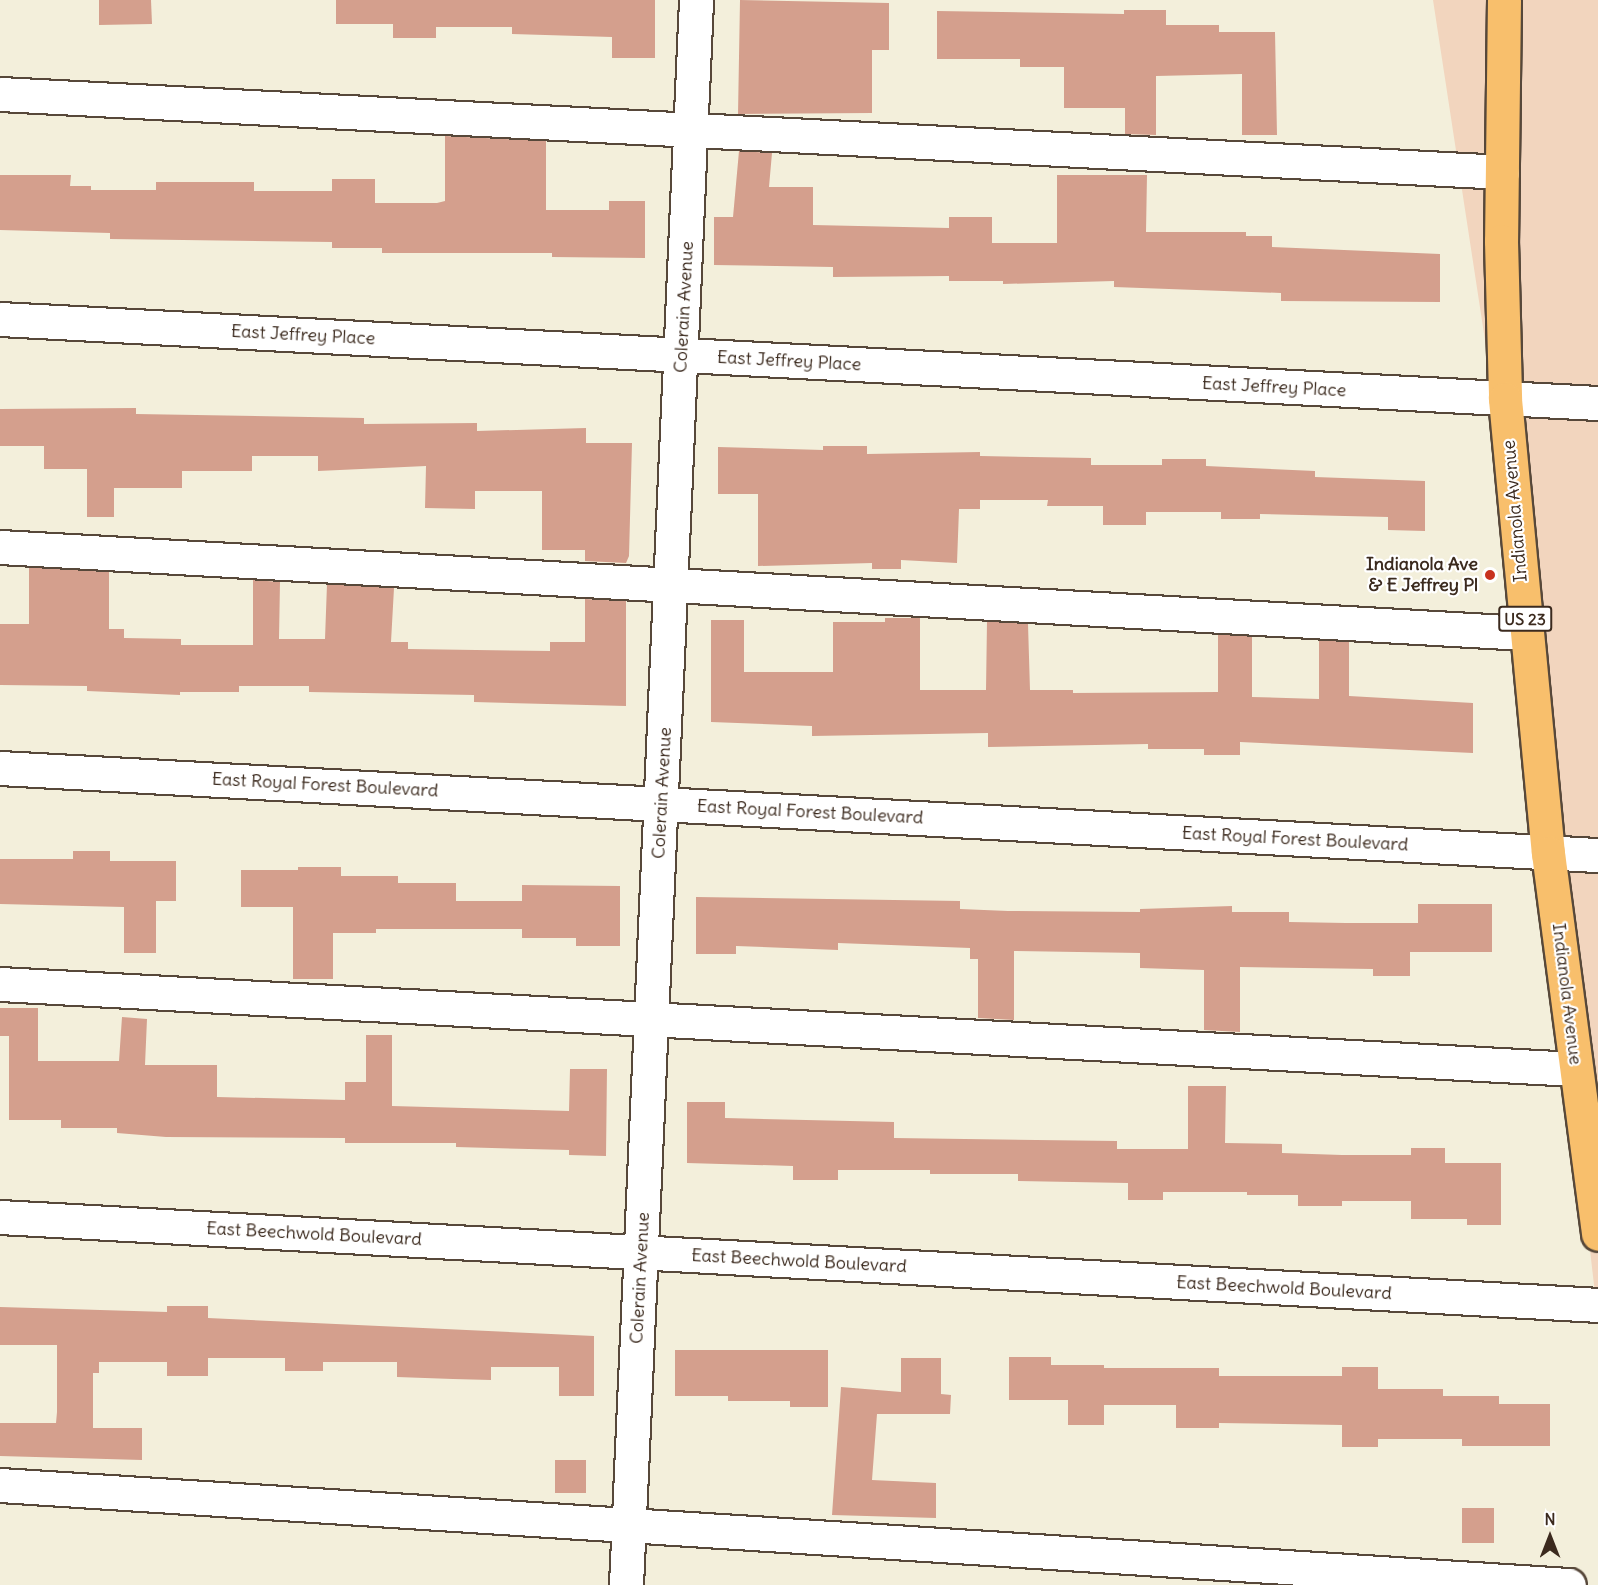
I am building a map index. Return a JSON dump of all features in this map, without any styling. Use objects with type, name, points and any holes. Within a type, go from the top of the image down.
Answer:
[{"type":"main road","name":"Indianola Avenue","points":[[1504,0],[1502,172],[1505,399],[1548,853],[1598,1234]]},
{"type":"street","name":"Colerain Avenue","points":[[626,1585],[692,132],[696,0]]},
{"type":"street","points":[[0,94],[692,132],[1502,172]]},
{"type":"street","name":"East Jeffrey Place","points":[[0,319],[1598,403]]},
{"type":"street","points":[[0,547],[1527,633]]},
{"type":"street","name":"East Royal Forest Boulevard","points":[[0,768],[1598,855]]},
{"type":"street","points":[[0,984],[1576,1069]]},
{"type":"street","name":"East Beechwold Boulevard","points":[[0,1217],[1598,1305]]},
{"type":"street","points":[[0,1485],[629,1525],[1163,1572],[1569,1585]]},
{"type":"shaded area","points":[[1433,0],[1598,0],[1598,1320],[1490,373]]},
{"type":"building","points":[[99,0],[151,0],[152,24],[99,25]]},
{"type":"building","points":[[336,0],[655,0],[655,58],[612,58],[612,37],[512,34],[512,27],[436,27],[436,38],[393,38],[393,24],[336,24]]},
{"type":"building","points":[[740,0],[889,3],[889,50],[872,50],[872,113],[738,114]]},
{"type":"building","points":[[1124,10],[1166,10],[1166,25],[1219,25],[1219,32],[1275,32],[1277,135],[1242,135],[1242,74],[1156,76],[1156,135],[1125,134],[1125,108],[1064,108],[1064,67],[1020,67],[1020,59],[937,59],[937,11],[1124,14]]},
{"type":"building","points":[[445,136],[546,141],[546,210],[609,210],[609,201],[645,201],[645,258],[552,257],[552,253],[382,253],[382,248],[332,248],[332,242],[110,239],[110,233],[0,230],[0,175],[71,175],[70,186],[91,186],[91,190],[156,190],[156,182],[254,182],[254,191],[332,191],[332,179],[375,179],[375,203],[437,203],[445,201]]},
{"type":"building","points":[[739,151],[772,153],[769,187],[813,187],[813,225],[949,228],[949,217],[992,217],[992,243],[1057,243],[1057,175],[1147,175],[1146,232],[1246,232],[1246,236],[1272,236],[1272,247],[1440,254],[1440,302],[1281,301],[1281,293],[1114,287],[1114,281],[1003,284],[1003,281],[949,281],[949,276],[833,277],[833,267],[714,265],[714,217],[733,217]]},
{"type":"building","points":[[136,408],[136,414],[364,418],[364,424],[477,423],[477,431],[586,428],[586,443],[632,443],[629,556],[626,563],[585,561],[585,550],[542,550],[542,491],[475,491],[475,509],[425,508],[426,466],[318,471],[318,456],[252,456],[252,471],[182,471],[182,488],[114,488],[114,517],[87,517],[87,469],[44,469],[44,446],[0,446],[0,409]]},
{"type":"building","points":[[823,446],[867,446],[867,454],[980,452],[980,456],[1091,458],[1091,465],[1162,465],[1162,459],[1206,459],[1206,466],[1315,471],[1315,477],[1425,481],[1425,531],[1388,530],[1388,517],[1260,514],[1260,519],[1221,519],[1221,512],[1146,512],[1146,525],[1103,525],[1103,506],[1047,506],[1048,500],[980,500],[980,509],[959,509],[957,563],[901,560],[901,569],[872,569],[872,563],[758,566],[758,494],[718,494],[718,447],[823,450]]},
{"type":"building","points":[[29,567],[109,572],[109,629],[124,629],[124,638],[181,639],[181,645],[253,645],[253,580],[280,582],[279,639],[325,639],[327,584],[394,588],[391,642],[408,642],[408,649],[550,651],[550,642],[585,642],[585,599],[626,601],[626,706],[474,702],[474,695],[309,692],[309,686],[239,686],[239,692],[180,692],[180,695],[87,691],[87,686],[0,685],[0,624],[29,624]]},
{"type":"building","points":[[885,618],[920,618],[920,690],[986,690],[987,621],[1028,624],[1030,690],[1073,690],[1073,693],[1218,692],[1218,634],[1252,636],[1252,697],[1319,699],[1319,640],[1349,642],[1349,696],[1473,703],[1473,753],[1240,742],[1240,755],[1204,755],[1204,749],[1148,749],[1148,744],[988,747],[988,733],[812,736],[812,726],[711,722],[711,620],[744,620],[744,672],[833,672],[833,622],[885,622]]},
{"type":"building","points":[[73,851],[110,851],[110,861],[176,861],[176,901],[156,901],[156,953],[124,953],[124,907],[0,904],[0,859],[73,859]]},
{"type":"building","points":[[298,867],[341,867],[341,876],[398,876],[398,883],[456,883],[456,901],[522,901],[522,885],[620,886],[620,946],[576,946],[576,938],[522,938],[522,929],[376,929],[376,933],[333,933],[333,979],[293,979],[293,907],[241,907],[241,870],[298,870]]},
{"type":"building","points":[[696,897],[960,901],[960,909],[1008,911],[1140,912],[1140,909],[1232,906],[1232,912],[1289,912],[1289,922],[1346,923],[1418,923],[1418,904],[1492,904],[1492,952],[1410,952],[1410,976],[1373,976],[1373,969],[1240,967],[1240,1032],[1204,1030],[1204,970],[1140,968],[1140,953],[1014,951],[1014,1020],[978,1018],[978,959],[970,959],[970,948],[838,943],[838,950],[736,946],[736,954],[696,954]]},
{"type":"building","points":[[0,1008],[38,1008],[38,1061],[119,1061],[122,1017],[147,1019],[145,1065],[217,1065],[217,1097],[345,1100],[345,1082],[366,1082],[366,1035],[392,1035],[392,1106],[569,1111],[570,1069],[607,1069],[606,1156],[569,1155],[569,1150],[456,1147],[456,1143],[345,1143],[345,1138],[166,1137],[117,1133],[117,1128],[61,1128],[61,1120],[9,1120],[9,1036],[0,1036]]},
{"type":"building","points":[[1188,1086],[1226,1086],[1225,1143],[1282,1144],[1282,1153],[1342,1155],[1411,1155],[1411,1148],[1445,1148],[1445,1163],[1501,1163],[1501,1225],[1467,1225],[1467,1219],[1411,1219],[1411,1201],[1342,1201],[1342,1206],[1298,1206],[1298,1195],[1247,1195],[1247,1192],[1163,1192],[1163,1200],[1128,1200],[1128,1183],[1018,1181],[1018,1174],[930,1174],[930,1170],[838,1170],[838,1180],[793,1180],[793,1166],[687,1163],[687,1102],[725,1102],[725,1118],[894,1122],[894,1138],[1117,1141],[1117,1149],[1188,1149]]},
{"type":"building","points":[[167,1306],[208,1306],[208,1318],[594,1336],[594,1396],[559,1396],[559,1367],[491,1367],[491,1380],[397,1377],[397,1362],[323,1362],[323,1371],[285,1371],[285,1358],[208,1358],[208,1376],[167,1376],[167,1362],[99,1362],[99,1373],[93,1373],[93,1428],[142,1428],[142,1460],[0,1456],[0,1423],[56,1423],[57,1345],[0,1345],[0,1307],[167,1312]]},
{"type":"building","points":[[675,1350],[828,1350],[828,1407],[790,1407],[790,1401],[728,1401],[728,1396],[675,1396]]},
{"type":"building","points":[[1009,1357],[1051,1357],[1051,1365],[1104,1365],[1104,1368],[1219,1368],[1219,1376],[1342,1376],[1342,1367],[1378,1367],[1378,1389],[1443,1389],[1443,1396],[1499,1396],[1499,1404],[1550,1404],[1550,1446],[1462,1446],[1462,1439],[1378,1439],[1378,1447],[1342,1447],[1342,1425],[1219,1423],[1219,1428],[1176,1428],[1176,1405],[1104,1405],[1104,1425],[1068,1425],[1068,1400],[1009,1400]]},
{"type":"building","points":[[901,1358],[941,1358],[941,1394],[951,1395],[950,1414],[877,1414],[872,1480],[936,1483],[936,1518],[832,1515],[841,1387],[901,1392]]},
{"type":"building","points":[[555,1460],[586,1460],[586,1493],[555,1493]]},
{"type":"building","points":[[1462,1508],[1494,1508],[1494,1543],[1462,1543]]},
{"type":"place","name":"Indianola Ave & E Jeffrey Pl","points":[[1490,575]]}]
